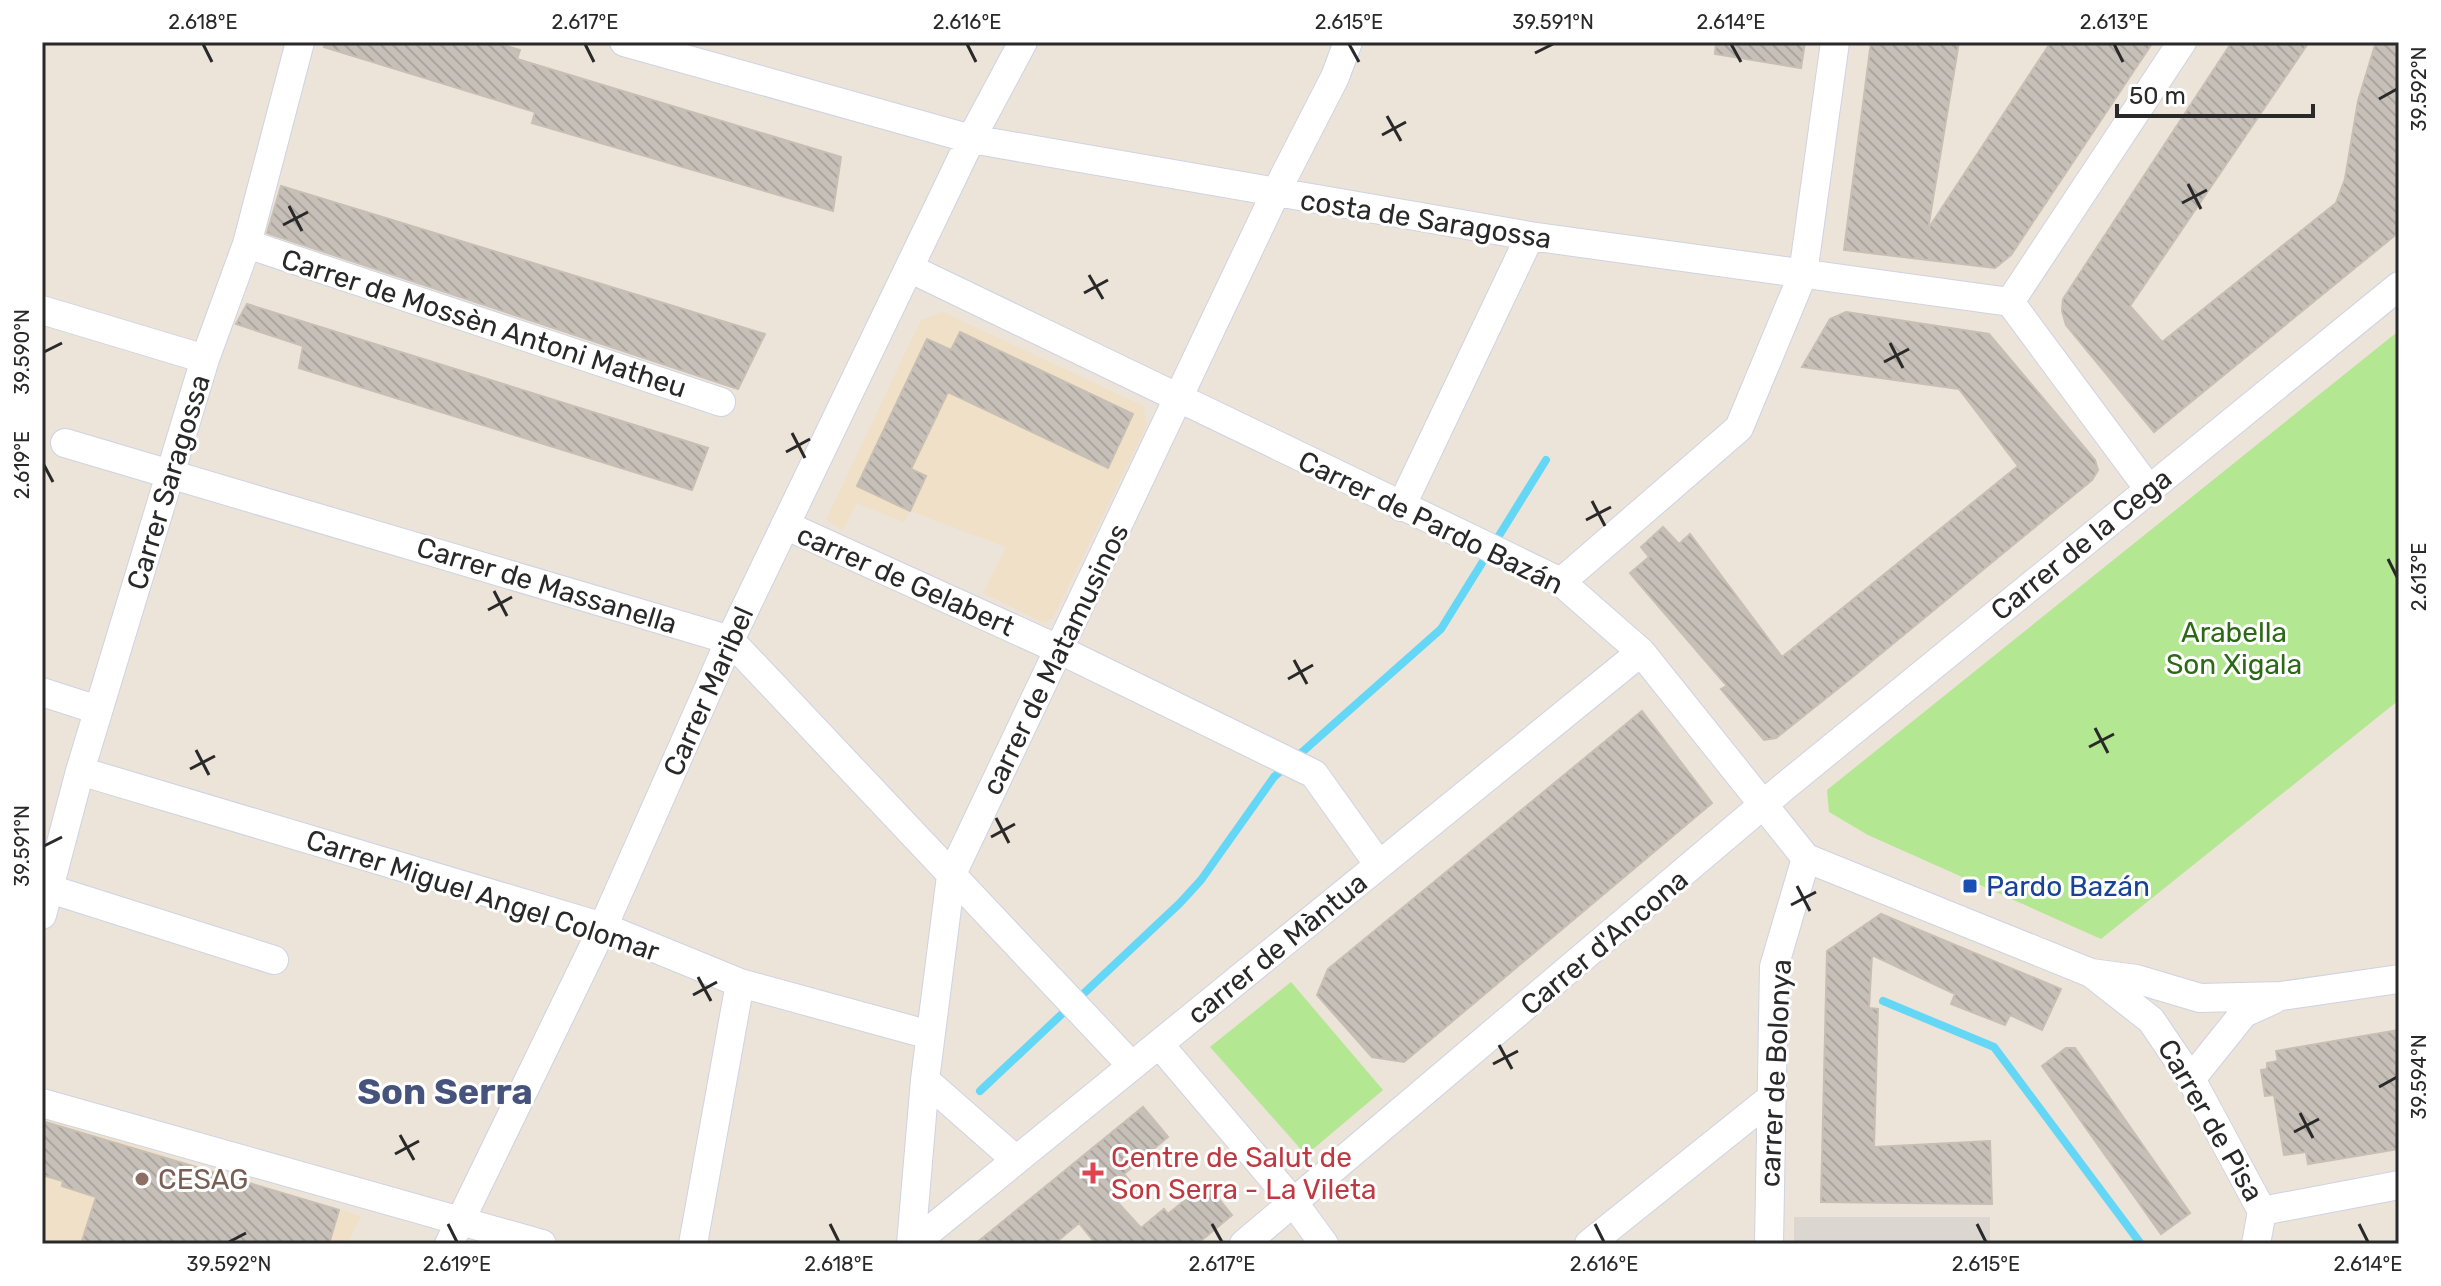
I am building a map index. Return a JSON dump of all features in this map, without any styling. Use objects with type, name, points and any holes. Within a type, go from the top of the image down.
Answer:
[{"type":"street","name":"costa de Saragossa","points":[[624,42],[971,139],[1530,236],[2010,302]]},
{"type":"street","name":"Carrer Maribel","points":[[454,1234],[603,927],[730,640],[971,139],[1023,42]]},
{"type":"street","name":"carrer de Matamusinos","points":[[912,1244],[925,1080],[951,876],[1181,398],[1275,194],[1335,77],[1348,42]]},
{"type":"street","points":[[1561,582],[1739,428],[1803,274],[1835,42]]},
{"type":"street","points":[[2148,488],[2010,302],[2182,42]]},
{"type":"street","name":"Carrer Saragossa","points":[[46,902],[80,771],[205,359],[247,244],[290,45]]},
{"type":"street","points":[[1401,507],[1530,236]]},
{"type":"street","name":"Carrer de Mossèn Antoni Matheu","points":[[247,244],[721,402]]},
{"type":"street","name":"Carrer de Pardo Bazán","points":[[909,268],[1561,582],[1641,652],[1806,858]]},
{"type":"street","name":"Carrer de la Cega","points":[[1766,806],[2148,488],[2399,286]]},
{"type":"street","points":[[42,310],[205,359]]},
{"type":"street","name":"Carrer de Massanella","points":[[65,443],[730,640]]},
{"type":"street","name":"carrer de Gelabert","points":[[785,525],[1058,649],[1314,774],[1379,865]]},
{"type":"street","points":[[730,640],[1132,1066]]},
{"type":"street","name":"carrer de Màntua","points":[[912,1244],[1641,652]]},
{"type":"street","points":[[42,692],[98,710]]},
{"type":"street","name":"Carrer Miguel Angel Colomar","points":[[80,771],[603,927],[740,983],[930,1035]]},
{"type":"street","name":"Carrer d'Ancona","points":[[1244,1244],[1766,806]]},
{"type":"street","points":[[1806,858],[2091,973],[2136,979],[2200,998],[2281,996],[2399,979]]},
{"type":"street","name":"carrer de Bolonya","points":[[1769,1244],[1774,967],[1806,858]]},
{"type":"street","points":[[46,902],[274,960]]},
{"type":"street","name":"Carrer de Pisa","points":[[2091,973],[2151,1020],[2191,1079],[2262,1211],[2399,1185]]},
{"type":"street","points":[[693,1244],[740,983]]},
{"type":"street","points":[[2191,1079],[2244,1013],[2281,996]]},
{"type":"street","points":[[1159,1044],[1294,1203],[1324,1244]]},
{"type":"street","points":[[925,1080],[1016,1160]]},
{"type":"street","points":[[1589,1244],[1770,1099]]},
{"type":"street","points":[[42,1103],[454,1234],[542,1244]]},
{"type":"street","points":[[2256,1244],[2262,1211]]},
{"type":"shaded area","points":[[943,312],[1143,406],[1147,425],[1053,618],[1043,623],[983,593],[1006,547],[910,511],[904,522],[857,503],[843,530],[826,520],[921,320]]},
{"type":"shaded area","name":"CESAG","points":[[42,1115],[361,1216],[347,1244],[42,1244]]},
{"type":"shaded area","points":[[1794,1217],[1990,1217],[1990,1244],[1794,1244]]},
{"type":"green space","name":"Arabella Son Xigala","points":[[2396,333],[2399,336],[2399,700],[2101,939],[1868,835],[1829,812],[1827,790]]},
{"type":"green space","points":[[1291,982],[1383,1090],[1306,1155],[1210,1047]]},
{"type":"building","points":[[325,42],[492,42],[520,50],[517,59],[841,157],[833,211],[532,123],[535,112],[324,47]]},
{"type":"building","points":[[1716,42],[1805,42],[1801,68],[1715,54]]},
{"type":"building","points":[[1871,42],[1959,42],[1928,229],[2051,42],[2153,42],[2011,255],[1995,268],[1844,250]]},
{"type":"building","points":[[2232,42],[2309,42],[2130,306],[2162,342],[2336,203],[2345,179],[2358,101],[2376,42],[2399,42],[2399,232],[2154,432],[2066,325],[2063,299]]},
{"type":"building","points":[[281,186],[765,334],[738,389],[267,233]]},
{"type":"building","points":[[247,304],[708,448],[692,490],[299,368],[303,346],[236,324]]},
{"type":"building","points":[[1846,312],[1989,334],[2095,460],[2098,470],[2092,480],[1855,675],[1776,738],[1764,740],[1721,689],[1727,686],[1630,573],[1649,557],[1641,547],[1663,527],[1679,544],[1690,534],[1782,657],[2018,466],[1959,389],[1802,367],[1830,319]]},
{"type":"building","points":[[960,332],[1133,414],[1108,468],[948,392],[911,469],[926,476],[910,511],[857,486],[927,339],[951,350]]},
{"type":"building","points":[[1642,711],[1712,803],[1404,1062],[1372,1057],[1317,995],[1328,969]]},
{"type":"building","points":[[1881,914],[2061,989],[2042,1030],[2010,1015],[2005,1025],[1951,1004],[1955,994],[1872,955],[1869,1008],[1878,1009],[1874,1147],[1990,1141],[1992,1204],[1821,1202],[1827,951]]},
{"type":"building","points":[[2399,1030],[2399,1149],[2308,1164],[2306,1152],[2284,1155],[2274,1095],[2265,1096],[2261,1070],[2267,1069],[2267,1063],[2278,1061],[2276,1051]]},
{"type":"building","points":[[2066,1048],[2075,1048],[2190,1213],[2161,1234],[2042,1066]]},
{"type":"building","name":"Centre de Salut de Son Serra - La Vileta","points":[[1143,1107],[1168,1137],[1124,1174],[1130,1181],[1111,1195],[1141,1228],[1164,1209],[1168,1214],[1206,1183],[1232,1215],[1197,1244],[1096,1244],[1079,1223],[1054,1244],[975,1244]]},
{"type":"building","name":"CESAG","points":[[42,1121],[339,1210],[329,1244],[81,1244],[96,1197],[62,1186],[63,1181],[42,1175]]},
{"type":"waterway","points":[[980,1091],[1180,903],[1201,880],[1274,777],[1441,629],[1546,460]]},
{"type":"waterway","points":[[1883,1001],[1994,1047],[2141,1244]]},
{"type":"place","name":"Pardo Bazán","points":[[1970,886]]},
{"type":"place","name":"Centre de Salut de Son Serra - La Vileta","points":[[1093,1173]]},
{"type":"place","name":"CESAG","points":[[142,1179]]},
{"type":"district","name":"Son Serra","points":[[445,1091]]}]
